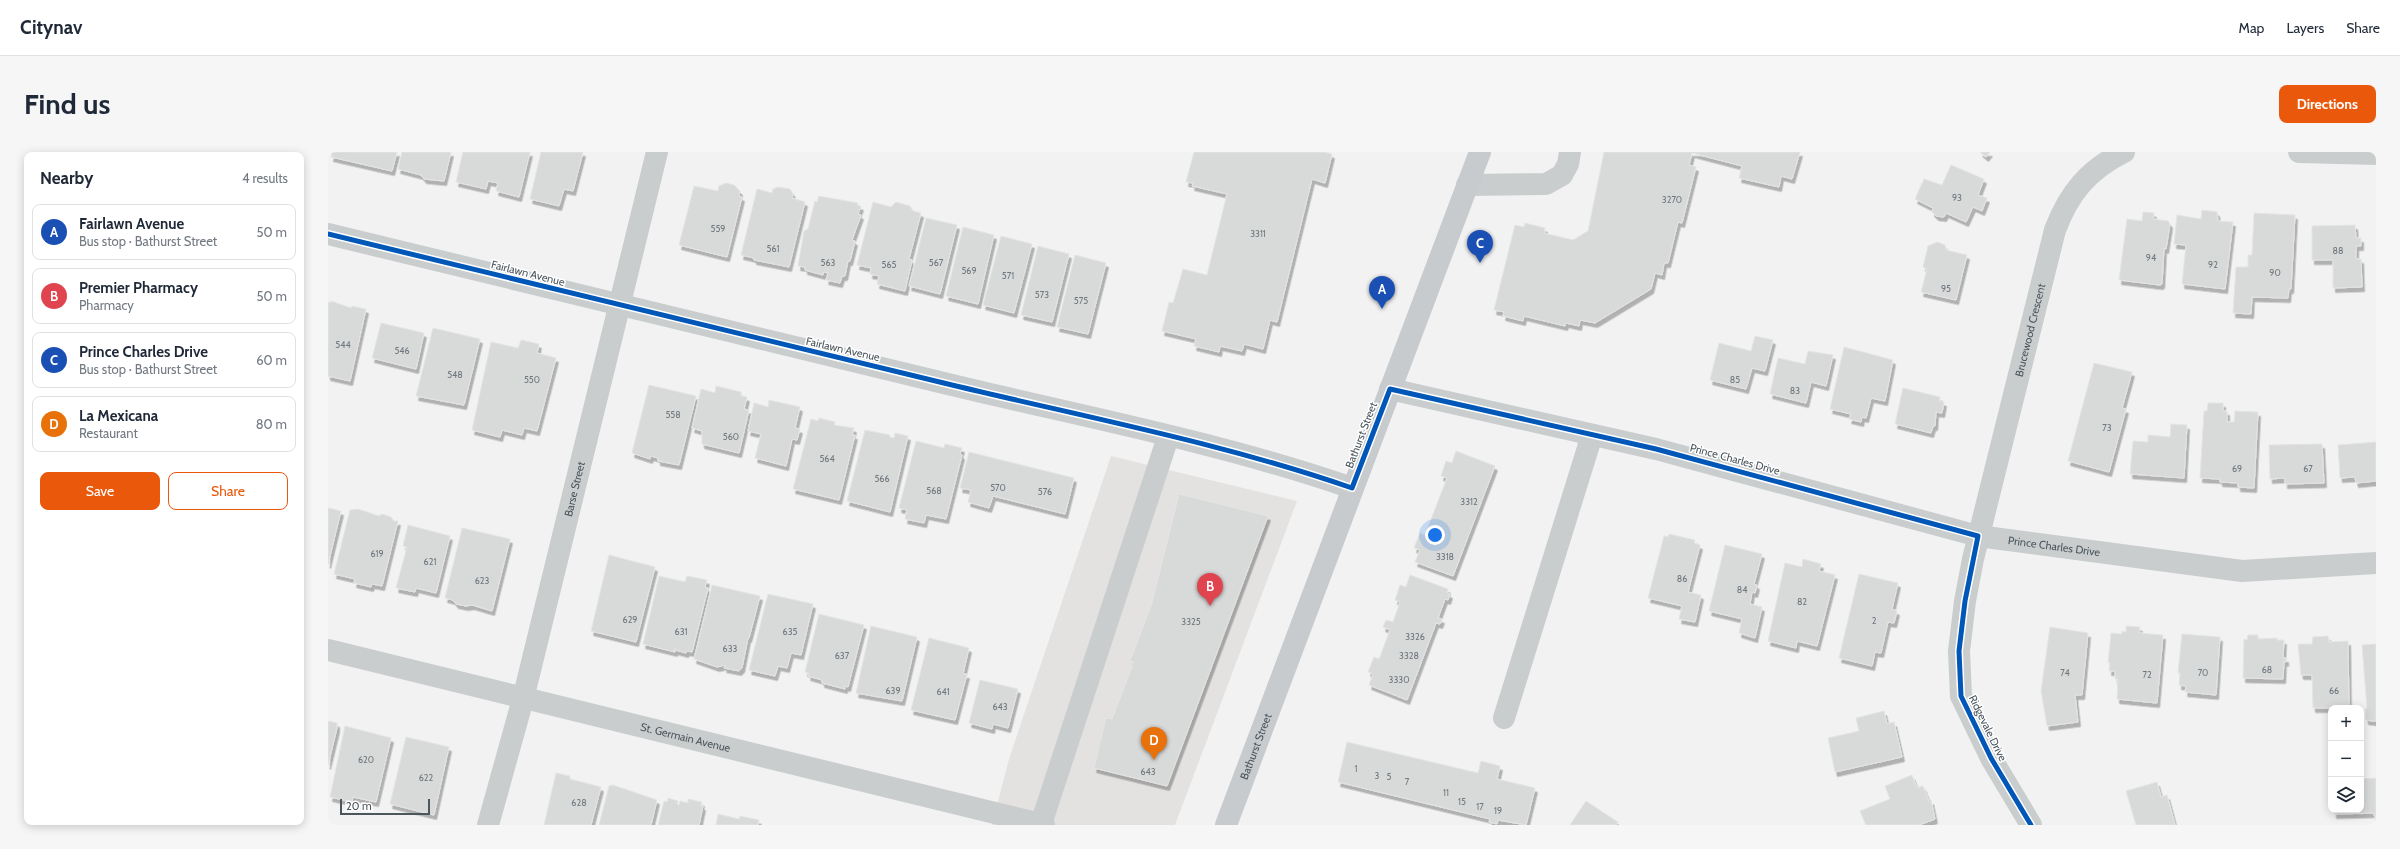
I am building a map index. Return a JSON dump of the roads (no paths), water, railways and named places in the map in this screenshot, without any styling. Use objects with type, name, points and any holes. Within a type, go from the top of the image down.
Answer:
[{"type":"main road","name":"Bathurst Street","points":[[1226,825],[1480,152]]},
{"type":"street","name":"Barse Street","points":[[488,825],[523,699],[621,306],[657,152]]},
{"type":"street","points":[[1467,185],[1546,184],[1562,175],[1568,164],[1570,152]]},
{"type":"street","name":"Brucewood Crescent","points":[[1978,536],[2048,255],[2064,206],[2086,177],[2107,160],[2124,152]]},
{"type":"street","points":[[2299,152],[2376,154]]},
{"type":"street","name":"Fairlawn Avenue","points":[[328,234],[1168,437],[1313,475],[1352,488]]},
{"type":"street","name":"Prince Charles Drive","points":[[1390,389],[1656,448],[1978,536],[2242,571],[2376,563]]},
{"type":"street","points":[[1504,718],[1592,435]]},
{"type":"street","points":[[1042,825],[1168,437]]},
{"type":"street","name":"Ridgevale Drive","points":[[1978,536],[1965,601],[1959,651],[1961,696],[1991,758],[2031,825]]},
{"type":"street","name":"St. Germain Avenue","points":[[328,650],[1006,820],[1042,825]]},
{"type":"place","name":"Prince Charles Drive","points":[[1480,263]]},
{"type":"place","name":"Fairlawn Avenue","points":[[1382,309]]},
{"type":"place","name":"Premier Pharmacy","points":[[1210,606]]},
{"type":"place","name":"La Mexicana","points":[[1154,760]]}]
